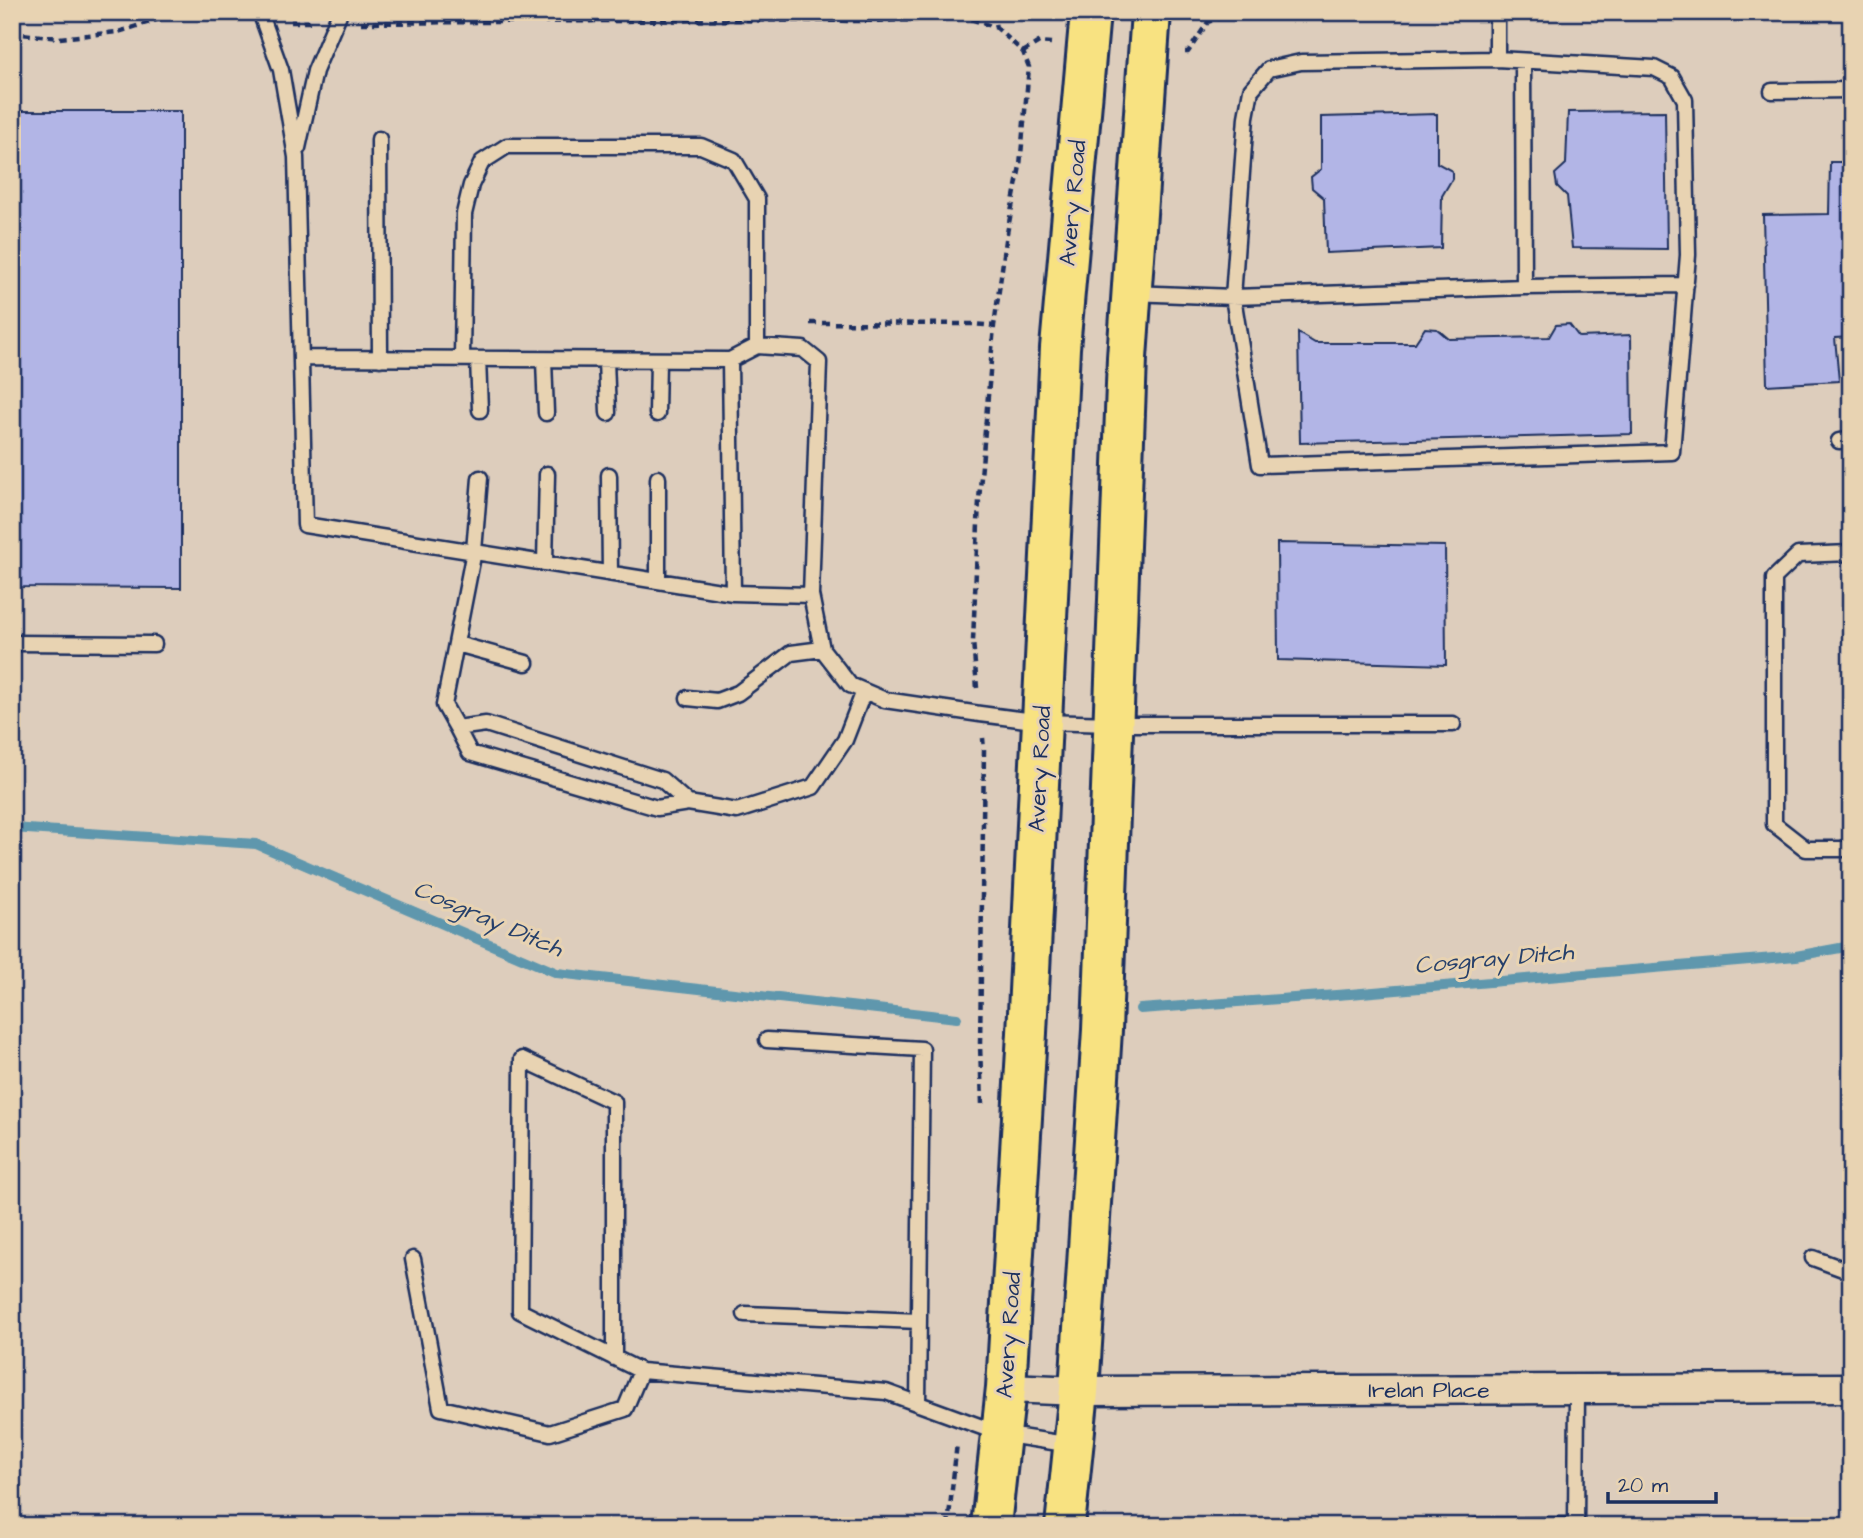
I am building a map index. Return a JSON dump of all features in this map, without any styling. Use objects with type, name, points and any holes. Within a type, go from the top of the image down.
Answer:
[{"type":"main road","name":"Avery Road","points":[[991,1526],[1006,1388],[1027,1033],[1060,348],[1090,12]]},
{"type":"main road","points":[[1065,1526],[1079,1391],[1102,1030],[1127,358],[1151,12]]},
{"type":"street","name":"Irelan Place","points":[[1006,1388],[1079,1391],[1851,1388]]},
{"type":"lane","points":[[1497,12],[1497,59]]},
{"type":"lane","points":[[263,16],[281,70],[296,156],[305,525],[733,593],[811,595]]},
{"type":"lane","points":[[296,156],[315,71],[338,17]]},
{"type":"lane","points":[[1497,59],[1523,61],[1654,68],[1672,77],[1685,100],[1688,255],[1672,452],[1260,465],[1233,297],[1246,117],[1251,90],[1269,69],[1301,62],[1497,59]]},
{"type":"lane","points":[[1523,61],[1524,287]]},
{"type":"lane","points":[[1772,91],[1851,90]]},
{"type":"lane","points":[[379,139],[380,359]]},
{"type":"lane","points":[[462,359],[464,214],[471,185],[482,162],[507,146],[701,146],[733,160],[757,199],[757,346]]},
{"type":"lane","points":[[1131,293],[1233,297],[1524,287],[1686,285]]},
{"type":"lane","points":[[301,358],[730,360],[757,346],[803,349],[819,362],[811,595],[822,649],[850,685],[885,700],[1042,722],[1453,724]]},
{"type":"lane","points":[[478,359],[480,411]]},
{"type":"lane","points":[[544,360],[546,413]]},
{"type":"lane","points":[[606,360],[608,413]]},
{"type":"lane","points":[[657,414],[658,360]]},
{"type":"lane","points":[[730,360],[733,593]]},
{"type":"lane","points":[[545,563],[547,474]]},
{"type":"lane","points":[[608,475],[610,573]]},
{"type":"lane","points":[[480,478],[474,551],[444,705],[470,753],[657,808],[688,803],[737,811],[813,787],[845,740],[864,691]]},
{"type":"lane","points":[[658,478],[659,581]]},
{"type":"lane","points":[[1851,554],[1798,555],[1774,578],[1774,824],[1806,849],[1851,849]]},
{"type":"lane","points":[[12,643],[154,644]]},
{"type":"lane","points":[[457,645],[526,663]]},
{"type":"lane","points":[[688,698],[717,701],[738,693],[791,653],[822,649]]},
{"type":"lane","points":[[457,728],[486,723],[662,780],[688,803]]},
{"type":"lane","points":[[767,1040],[922,1049],[918,1404]]},
{"type":"lane","points":[[614,1358],[614,1102],[522,1059],[520,1311],[614,1358],[641,1371],[886,1392],[1001,1434],[1073,1445]]},
{"type":"lane","points":[[1813,1258],[1851,1272]]},
{"type":"lane","points":[[413,1259],[441,1408],[550,1433],[625,1409],[641,1371]]},
{"type":"lane","points":[[745,1314],[919,1321]]},
{"type":"lane","points":[[1477,1526],[1576,1525],[1577,1389]]},
{"type":"path","points":[[853,12],[857,20]]},
{"type":"path","points":[[993,12],[997,29]]},
{"type":"path","points":[[12,33],[59,38],[118,32],[163,18],[205,16],[573,22],[916,20],[957,14],[997,29],[1023,52],[1029,67],[1020,166],[994,326],[979,500],[973,641],[984,750],[982,1104]]},
{"type":"path","points":[[757,325],[837,323],[994,326]]},
{"type":"path","points":[[948,1526],[960,1419]]},
{"type":"building","points":[[12,111],[181,111],[181,588],[12,587]]},
{"type":"building","points":[[1665,111],[1667,249],[1572,248],[1567,196],[1557,186],[1555,174],[1566,164],[1568,112]]},
{"type":"building","points":[[1437,114],[1437,163],[1452,171],[1452,179],[1442,196],[1441,248],[1326,253],[1324,198],[1312,188],[1311,177],[1321,169],[1321,117]]},
{"type":"building","points":[[1830,162],[1851,162],[1851,337],[1835,338],[1839,381],[1767,385],[1763,215],[1829,214]]},
{"type":"building","points":[[1569,324],[1579,337],[1631,335],[1632,434],[1300,443],[1298,333],[1315,343],[1415,343],[1425,328],[1437,329],[1449,339],[1549,337],[1556,325]]},
{"type":"building","points":[[1277,543],[1445,546],[1446,665],[1278,660]]},
{"type":"waterway","name":"Cosgray Ditch","points":[[12,828],[256,844],[557,973],[957,1018]]},
{"type":"waterway","name":"Cosgray Ditch","points":[[1140,1009],[1796,956],[1851,946]]}]
